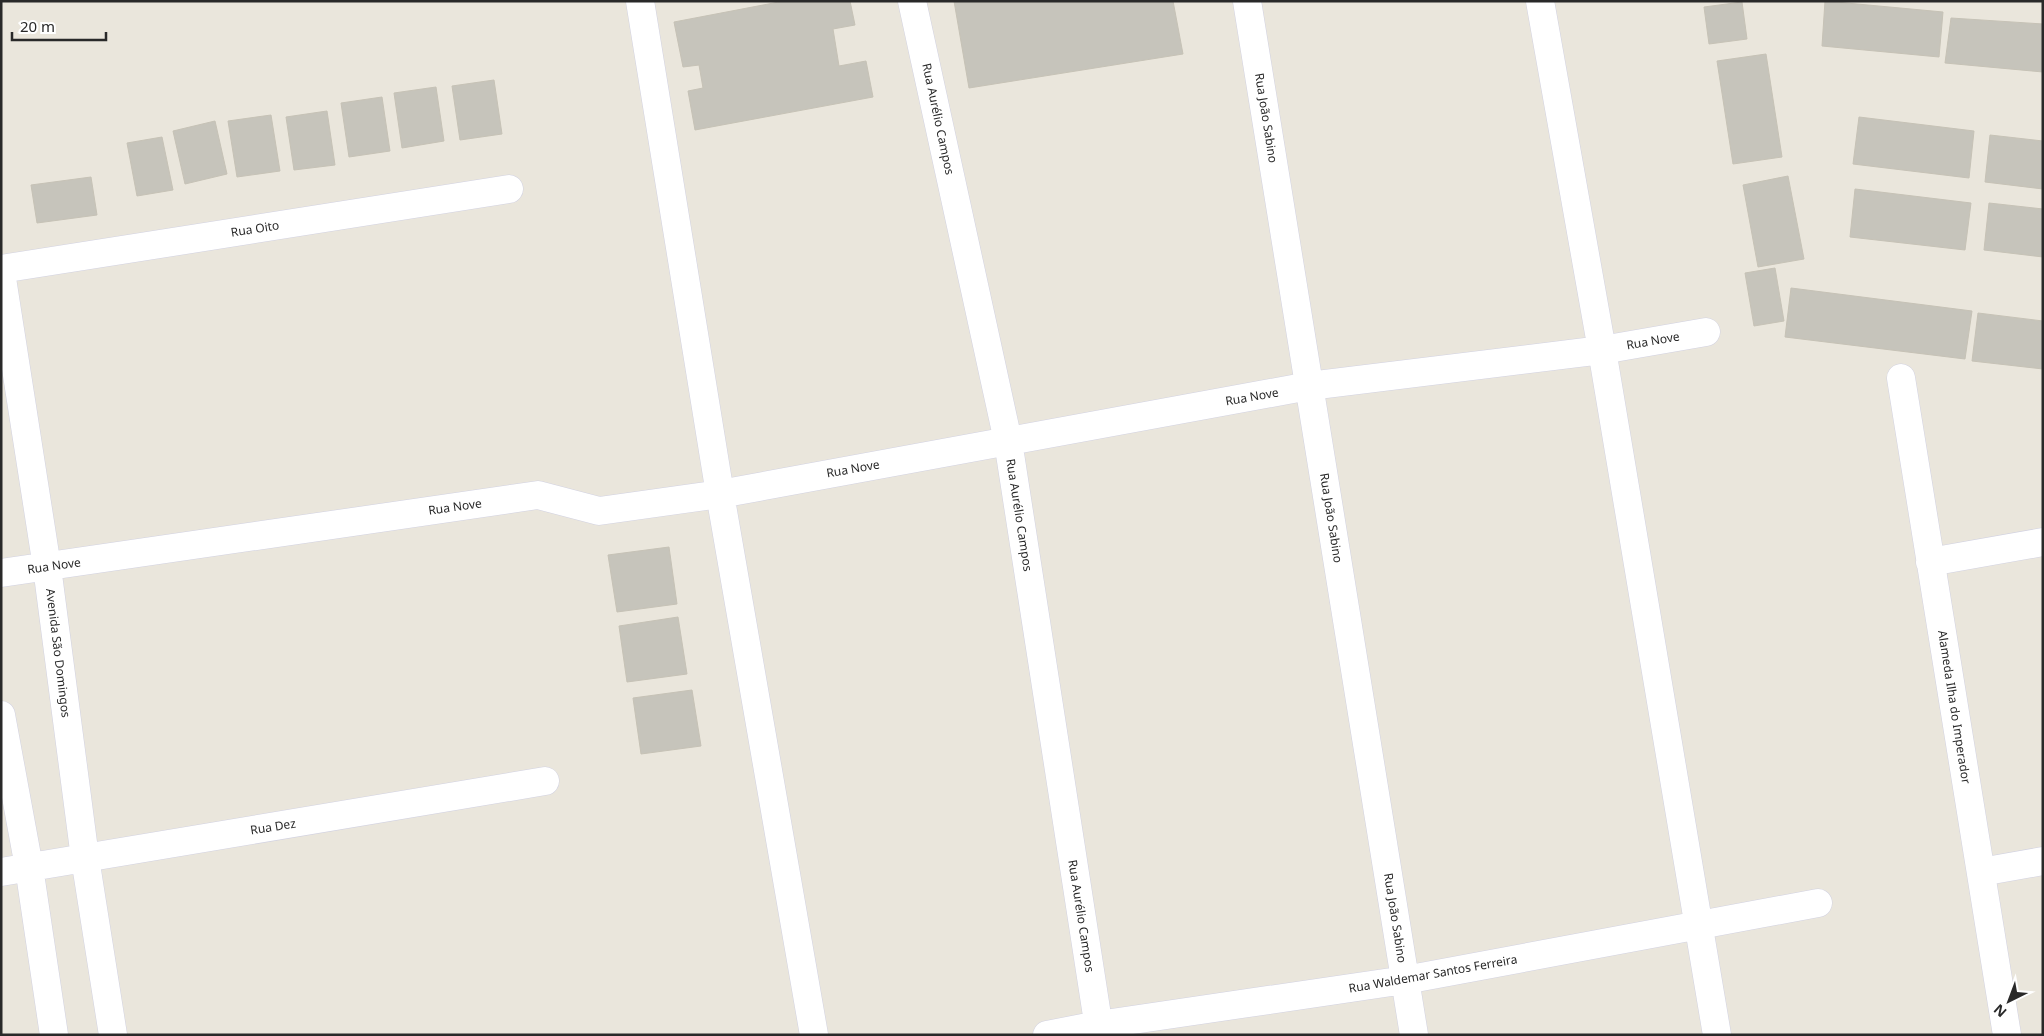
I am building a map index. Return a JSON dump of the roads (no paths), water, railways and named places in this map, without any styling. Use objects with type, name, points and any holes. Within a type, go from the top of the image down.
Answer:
[{"type":"street","points":[[640,1],[720,494],[814,1035]]},
{"type":"street","name":"Rua Aurélio Campos","points":[[912,1],[1008,441],[1099,1030]]},
{"type":"street","name":"Rua João Sabino","points":[[1247,1],[1414,1035]]},
{"type":"street","points":[[1540,1],[1602,350],[1717,1035]]},
{"type":"street","name":"Rua Oito","points":[[1,271],[509,189]]},
{"type":"street","name":"Avenida São Domingos","points":[[1,271],[47,567],[85,858],[113,1035]]},
{"type":"street","name":"Rua Nove","points":[[1,573],[538,494],[599,511],[720,494],[1309,386],[1602,350],[1706,332]]},
{"type":"street","name":"Alameda Ilha do Imperador","points":[[1900,378],[2007,1035]]},
{"type":"street","points":[[1930,562],[2043,542]]},
{"type":"street","points":[[1,715],[29,867],[54,1035]]},
{"type":"street","name":"Rua Dez","points":[[1,872],[545,781]]},
{"type":"street","points":[[1981,872],[2043,861]]},
{"type":"street","name":"Rua Waldemar Santos Ferreira","points":[[1047,1035],[1099,1030],[1405,980],[1818,903]]}]
